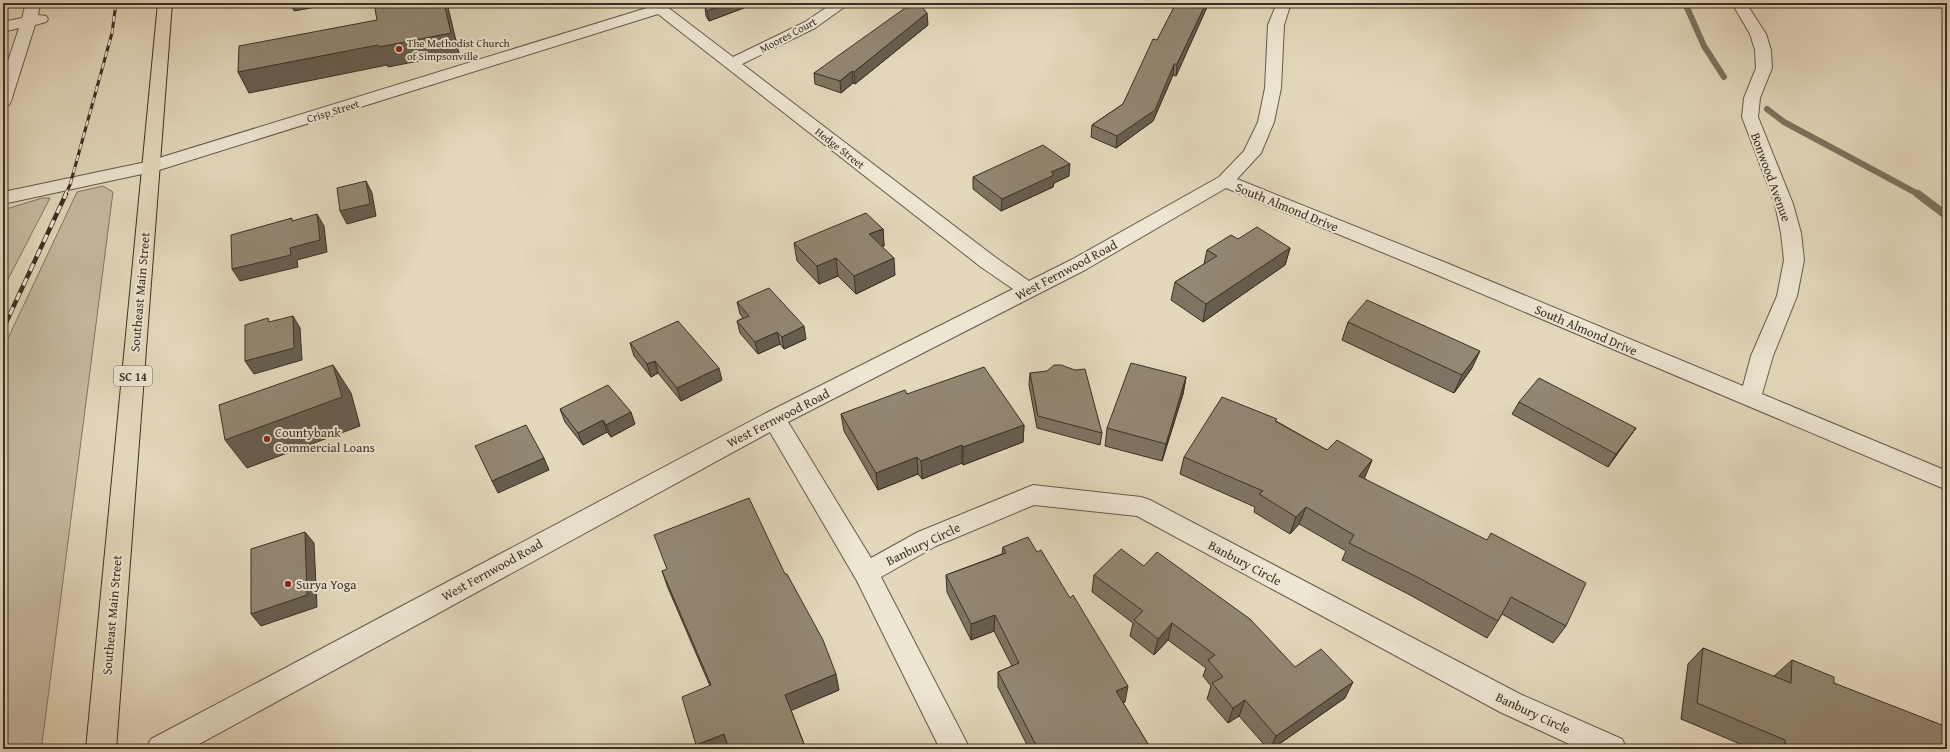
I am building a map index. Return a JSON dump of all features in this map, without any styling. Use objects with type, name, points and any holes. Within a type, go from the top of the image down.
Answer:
[{"type":"main road","name":"Southeast Main Street","points":[[101,749],[165,3]]},
{"type":"street","points":[[3,101],[29,21],[33,3]]},
{"type":"street","name":"Moores Court","points":[[731,64],[804,28],[843,3]]},
{"type":"street","name":"West Fernwood Road","points":[[161,749],[388,628],[489,571],[774,420],[1078,265],[1225,181],[1252,153],[1266,122],[1273,88],[1276,25],[1284,3]]},
{"type":"street","name":"Bonwood Avenue","points":[[1739,3],[1758,34],[1763,50],[1764,68],[1752,98],[1750,117],[1784,204],[1791,233],[1794,260],[1787,296],[1762,356],[1750,399]]},
{"type":"street","name":"Crisp Street","points":[[3,198],[150,167],[656,6]]},
{"type":"street","name":"Hedge Street","points":[[656,6],[988,262],[1028,290]]},
{"type":"street","points":[[3,27],[44,18]]},
{"type":"street","name":"South Almond Drive","points":[[1225,181],[1947,481]]},
{"type":"street","points":[[774,420],[866,573],[955,749]]},
{"type":"street","name":"Banbury Circle","points":[[866,573],[927,539],[1034,494],[1141,507],[1510,703],[1612,749]]},
{"type":"shaded area","points":[[103,186],[113,192],[42,744],[40,749],[3,749],[3,349],[77,192]]},
{"type":"shaded area","points":[[42,198],[50,198],[3,289],[3,210]]},
{"type":"building","points":[[374,3],[444,3],[451,33],[379,47],[378,45],[238,72],[239,46],[377,20]]},
{"type":"building","points":[[709,3],[729,3],[707,11],[705,7]]},
{"type":"building","points":[[912,3],[919,3],[927,13],[854,72],[852,71],[840,81],[814,73]]},
{"type":"building","points":[[1176,3],[1206,3],[1177,64],[1174,64],[1155,110],[1117,136],[1092,125],[1123,104],[1153,39],[1157,40]]},
{"type":"building","points":[[1043,145],[1070,164],[1051,172],[1054,175],[1002,199],[973,177]]},
{"type":"building","points":[[366,181],[370,204],[340,211],[337,188]]},
{"type":"building","points":[[866,213],[883,229],[869,234],[894,258],[854,276],[836,258],[817,266],[794,243]]},
{"type":"building","points":[[317,214],[320,240],[290,248],[291,255],[232,269],[231,235],[292,218],[292,221]]},
{"type":"building","points":[[1257,227],[1290,248],[1206,304],[1175,282],[1217,256],[1207,250],[1231,235],[1238,239]]},
{"type":"building","points":[[769,288],[804,326],[782,337],[777,332],[755,342],[737,321],[749,316],[737,302]]},
{"type":"building","points":[[1367,300],[1480,351],[1462,375],[1348,322]]},
{"type":"building","points":[[293,316],[294,348],[245,361],[245,325],[268,318],[269,322]]},
{"type":"building","points":[[678,321],[719,368],[677,388],[655,361],[647,364],[630,343]]},
{"type":"building","points":[[1131,363],[1186,377],[1166,444],[1107,428]]},
{"type":"building","points":[[333,365],[342,397],[225,440],[219,405]]},
{"type":"building","points":[[1054,365],[1061,365],[1075,370],[1085,369],[1102,433],[1038,416],[1030,373],[1047,371]]},
{"type":"building","points":[[984,367],[1024,425],[963,447],[962,445],[921,461],[917,457],[876,473],[841,414],[905,390],[907,394]]},
{"type":"building","points":[[1539,378],[1636,428],[1616,454],[1519,402]]},
{"type":"building","points":[[608,385],[631,412],[606,425],[603,420],[578,433],[560,409]]},
{"type":"building","points":[[1222,397],[1277,419],[1275,421],[1327,450],[1337,440],[1372,460],[1359,476],[1487,540],[1491,533],[1586,583],[1566,626],[1511,597],[1498,621],[1419,578],[1349,543],[1354,535],[1306,507],[1296,517],[1259,494],[1263,491],[1184,457]]},
{"type":"building","points":[[526,425],[544,458],[492,481],[475,446]]},
{"type":"building","points":[[749,498],[785,574],[787,574],[823,640],[836,674],[785,695],[806,749],[729,749],[724,734],[696,745],[682,697],[711,685],[662,571],[667,569],[654,535]]},
{"type":"building","name":"Surya Yoga","points":[[305,532],[307,595],[251,614],[251,549]]},
{"type":"building","points":[[1028,537],[1037,552],[1041,550],[1070,598],[1073,595],[1128,686],[1116,691],[1151,749],[1038,749],[998,672],[1019,663],[995,615],[971,624],[946,575],[1006,553],[1003,547]]},
{"type":"building","points":[[1121,549],[1144,566],[1157,552],[1250,619],[1295,667],[1321,649],[1353,682],[1276,736],[1245,700],[1233,708],[1212,683],[1223,677],[1208,660],[1215,655],[1172,623],[1158,639],[1134,620],[1143,611],[1094,575]]},
{"type":"building","points":[[1703,648],[1791,683],[1792,660],[1834,677],[1834,683],[1947,727],[1947,749],[1785,749],[1785,740],[1697,703]]},
{"type":"building","points":[[1176,744],[1179,749],[1166,749]]},
{"type":"waterway","points":[[1685,3],[1704,46],[1724,77]]},
{"type":"waterway","points":[[1767,109],[1784,122],[1920,195]]},
{"type":"waterway","points":[[1918,194],[1947,216]]},
{"type":"railway","points":[[65,195],[70,185],[112,33],[116,3]]},
{"type":"railway","points":[[3,329],[66,194]]},
{"type":"place","name":"The Methodist Church of Simpsonville","points":[[399,49]]},
{"type":"place","name":"Countybank Commercial Loans","points":[[267,439]]},
{"type":"place","name":"Surya Yoga","points":[[288,584]]}]
